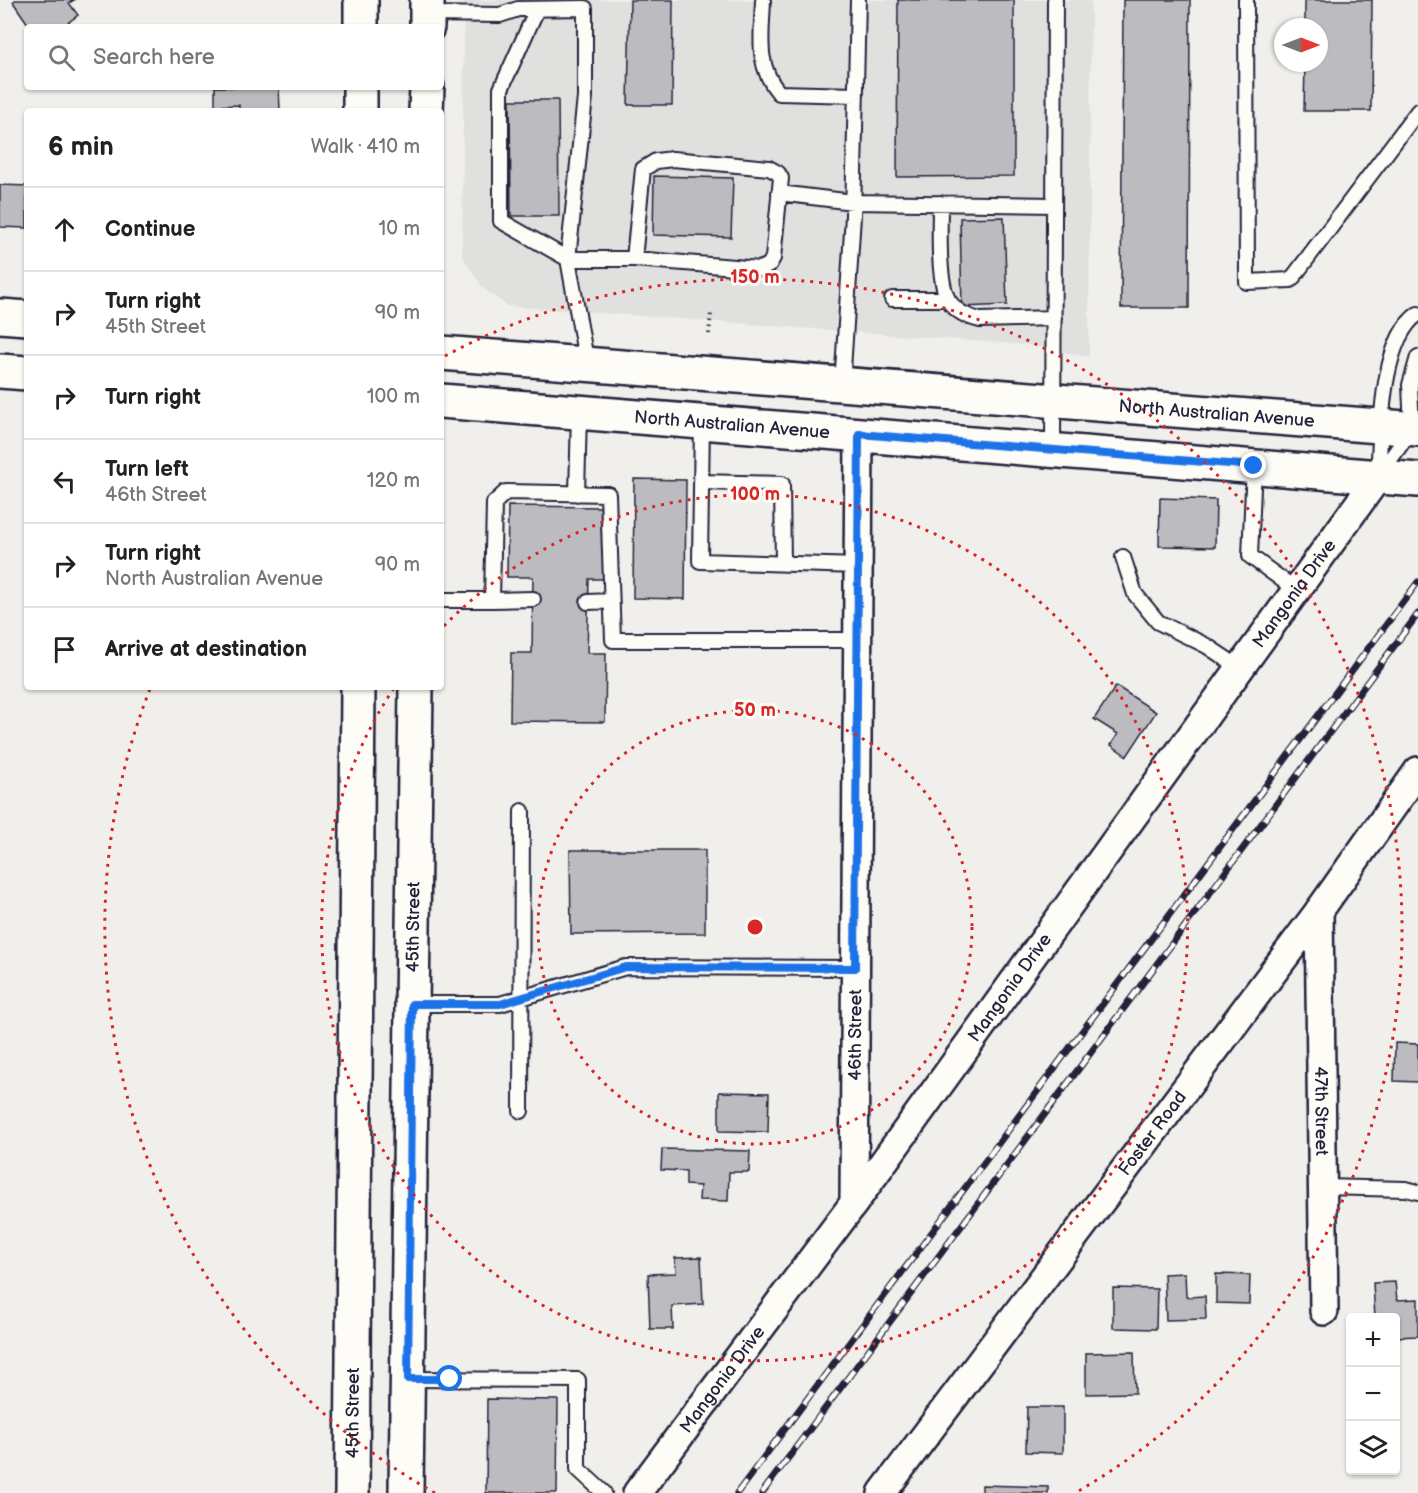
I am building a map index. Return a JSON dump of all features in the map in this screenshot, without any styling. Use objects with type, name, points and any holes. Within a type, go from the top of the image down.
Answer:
[{"type":"main road","points":[[361,0],[361,24]]},
{"type":"main road","points":[[360,90],[360,108]]},
{"type":"main road","points":[[426,108],[427,90]]},
{"type":"main road","points":[[0,316],[24,318]]},
{"type":"main road","name":"North Australian Avenue","points":[[444,354],[1404,428]]},
{"type":"main road","points":[[0,371],[24,373]]},
{"type":"main road","name":"North Australian Avenue","points":[[444,400],[1418,480]]},
{"type":"main road","name":"45th Street","points":[[352,1493],[358,690]]},
{"type":"main road","name":"45th Street","points":[[406,1493],[416,690]]},
{"type":"street","name":"46th Street","points":[[854,1203],[859,434]]},
{"type":"street","name":"Mangonia Drive","points":[[637,1493],[854,1203],[1378,477]]},
{"type":"street","name":"Foster Road","points":[[882,1493],[1320,911],[1418,771]]},
{"type":"street","name":"47th Street","points":[[1320,911],[1324,1311]]},
{"type":"lane","points":[[763,0],[761,53],[770,82],[779,93],[856,95]]},
{"type":"lane","points":[[842,385],[854,201],[858,0]]},
{"type":"lane","points":[[1053,450],[1055,0]]},
{"type":"lane","points":[[1246,0],[1248,282],[1291,279],[1418,111]]},
{"type":"lane","points":[[427,14],[500,15],[519,9],[585,9],[585,97],[568,259],[587,365]]},
{"type":"lane","points":[[537,9],[501,90],[501,221],[568,259],[634,259],[760,269],[769,265],[773,258],[782,178],[769,168],[673,159],[656,161],[643,169],[634,259]]},
{"type":"lane","points":[[779,193],[854,201],[1054,205]]},
{"type":"lane","points":[[940,203],[943,283],[948,299],[960,313],[980,320],[1054,318]]},
{"type":"lane","points":[[892,299],[948,299]]},
{"type":"lane","points":[[1404,428],[1382,407],[1394,347],[1418,314]]},
{"type":"lane","points":[[1378,477],[1404,428],[1410,385],[1418,357]]},
{"type":"lane","points":[[577,494],[579,412]]},
{"type":"lane","points":[[702,422],[700,561],[858,566]]},
{"type":"lane","points":[[1378,477],[1404,428]]},
{"type":"lane","points":[[1254,466],[1250,556],[1296,590]]},
{"type":"lane","points":[[701,482],[782,484],[783,563]]},
{"type":"lane","points":[[492,600],[495,503],[506,492],[608,495],[613,640],[858,640]]},
{"type":"lane","points":[[1123,557],[1135,594],[1158,622],[1207,646],[1240,668]]},
{"type":"lane","points":[[444,600],[533,599]]},
{"type":"lane","points":[[588,602],[611,601]]},
{"type":"lane","points":[[521,1111],[522,811]]},
{"type":"lane","points":[[412,1004],[500,1004],[626,967],[855,968]]},
{"type":"lane","points":[[1323,1187],[1406,1189],[1418,1192]]},
{"type":"lane","points":[[408,1379],[578,1380],[578,1469],[604,1493]]},
{"type":"path","points":[[709,334],[711,313]]},
{"type":"shaded area","points":[[464,0],[1091,0],[1089,357],[1027,345],[507,306],[484,289],[462,256]]},
{"type":"building","points":[[15,0],[74,0],[69,3],[78,15],[66,24],[28,24],[13,2]]},
{"type":"building","points":[[630,0],[673,0],[672,105],[628,105]]},
{"type":"building","points":[[898,0],[1014,0],[1014,176],[897,177]]},
{"type":"building","points":[[1123,0],[1190,0],[1189,308],[1121,308]]},
{"type":"building","points":[[1305,0],[1372,0],[1371,111],[1304,111],[1305,72],[1328,72],[1328,18],[1305,18]]},
{"type":"building","points":[[215,90],[279,90],[280,108],[215,106]]},
{"type":"building","points":[[510,100],[558,100],[559,216],[511,216]]},
{"type":"building","points":[[654,176],[733,178],[731,237],[653,235]]},
{"type":"building","points":[[0,185],[24,186],[24,228],[0,227]]},
{"type":"building","points":[[1004,217],[1007,305],[962,307],[960,218]]},
{"type":"building","points":[[634,479],[686,480],[685,599],[633,598]]},
{"type":"building","points":[[1160,498],[1216,500],[1215,547],[1159,546]]},
{"type":"building","points":[[508,506],[604,507],[603,579],[589,579],[587,653],[606,653],[605,722],[510,721],[511,653],[532,653],[533,577],[507,577]]},
{"type":"building","points":[[1116,686],[1156,712],[1127,756],[1111,745],[1118,734],[1094,719]]},
{"type":"building","points":[[570,850],[705,850],[705,933],[571,934]]},
{"type":"building","points":[[1395,1043],[1418,1044],[1418,1082],[1394,1081]]},
{"type":"building","points":[[719,1092],[769,1093],[768,1132],[719,1131]]},
{"type":"building","points":[[662,1149],[750,1151],[749,1172],[729,1172],[728,1201],[699,1200],[700,1186],[686,1185],[686,1171],[661,1170]]},
{"type":"building","points":[[701,1257],[703,1304],[672,1306],[673,1329],[650,1329],[648,1274],[676,1273],[675,1258]]},
{"type":"building","points":[[1185,1273],[1186,1297],[1205,1296],[1206,1319],[1166,1320],[1164,1274]]},
{"type":"building","points":[[1216,1274],[1250,1275],[1249,1304],[1216,1303]]},
{"type":"building","points":[[1395,1282],[1397,1300],[1418,1299],[1418,1336],[1400,1337],[1400,1313],[1375,1313],[1373,1283]]},
{"type":"building","points":[[1113,1288],[1157,1289],[1156,1329],[1113,1328]]},
{"type":"building","points":[[1134,1352],[1135,1393],[1086,1394],[1086,1353]]},
{"type":"building","points":[[487,1399],[558,1400],[557,1493],[486,1493]]},
{"type":"building","points":[[1027,1407],[1063,1407],[1063,1453],[1026,1452]]},
{"type":"building","points":[[982,1485],[1048,1487],[1048,1493],[982,1493]]},
{"type":"railway","points":[[737,1493],[1418,582]]},
{"type":"railway","points":[[762,1493],[1418,614]]},
{"type":"route","points":[[450,1379],[408,1379],[412,1004],[500,1004],[626,967],[855,968],[859,434],[1254,466]]}]
